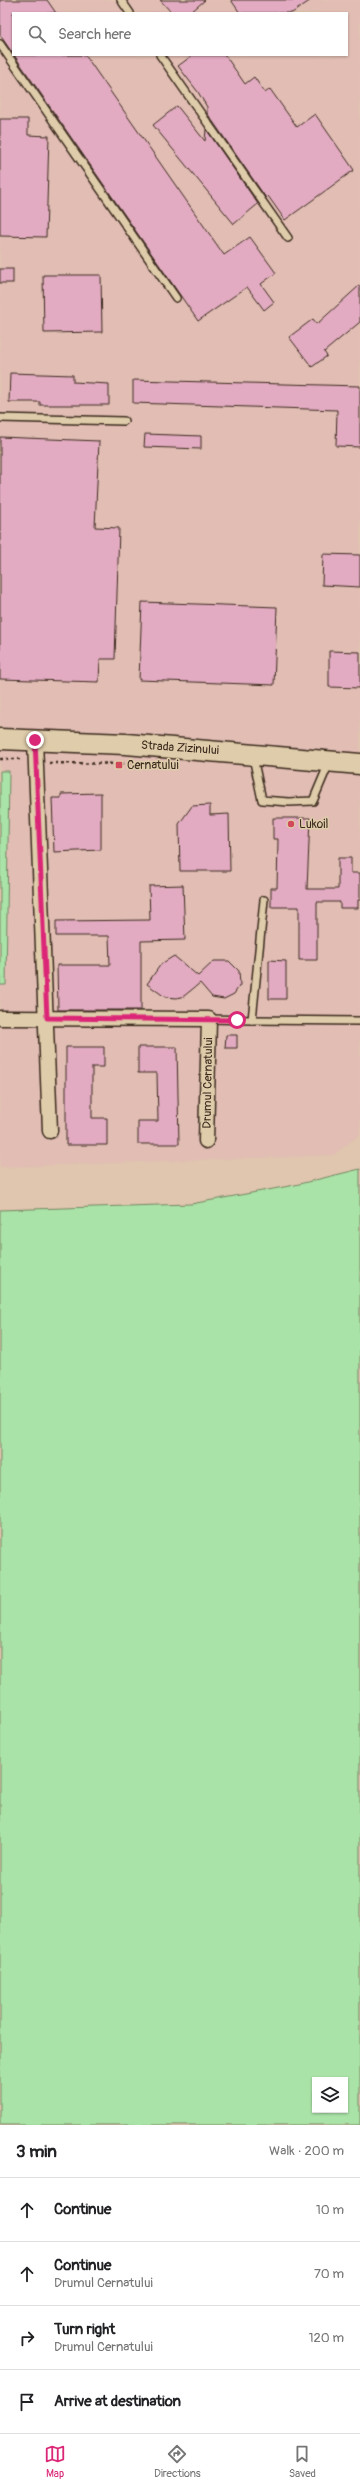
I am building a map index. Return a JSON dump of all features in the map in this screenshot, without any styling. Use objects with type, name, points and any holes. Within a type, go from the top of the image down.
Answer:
[{"type":"main road","name":"Strada Zizinului","points":[[0,739],[253,754],[360,764]]},
{"type":"street","points":[[35,740],[47,1018],[50,1131]]},
{"type":"street","points":[[0,1018],[209,1019]]},
{"type":"street","name":"Drumul Cernatului","points":[[206,1141],[209,1019]]},
{"type":"lane","points":[[121,0],[129,12]]},
{"type":"lane","points":[[0,44],[176,298]]},
{"type":"lane","points":[[161,56],[288,238]]},
{"type":"lane","points":[[0,418],[124,421]]},
{"type":"lane","points":[[253,754],[262,800],[288,802],[312,801],[330,761]]},
{"type":"lane","points":[[252,1020],[264,900]]},
{"type":"lane","points":[[209,1019],[360,1021]]},
{"type":"path","points":[[0,758],[20,759]]},
{"type":"shaded area","points":[[0,0],[360,0],[360,1134],[333,1155],[0,1167]]},
{"type":"green space","points":[[0,771],[9,771],[6,985],[0,985]]},
{"type":"green space","points":[[360,1169],[360,2125],[0,2125],[0,1210],[191,1204],[295,1185]]},
{"type":"building","points":[[0,0],[47,0],[55,12],[12,12],[12,53],[0,35]]},
{"type":"building","points":[[160,0],[205,0],[191,12],[171,12]]},
{"type":"building","points":[[231,0],[311,0],[293,12],[239,12]]},
{"type":"building","points":[[15,56],[86,56],[224,255],[250,237],[276,273],[261,284],[274,302],[264,310],[247,287],[198,321]]},
{"type":"building","points":[[192,56],[226,56],[245,84],[254,77],[265,93],[270,89],[297,127],[315,114],[354,170],[285,220],[268,196],[266,198],[207,113],[207,107],[198,92],[178,66]]},
{"type":"building","points":[[177,106],[205,141],[206,129],[258,204],[234,224],[153,125]]},
{"type":"building","points":[[0,119],[28,119],[28,135],[49,136],[46,237],[0,236]]},
{"type":"building","points":[[0,269],[13,269],[13,283],[0,283]]},
{"type":"building","points":[[43,275],[101,275],[102,332],[44,333]]},
{"type":"building","points":[[360,285],[360,322],[324,352],[327,356],[312,367],[289,337],[313,319],[317,324]]},
{"type":"building","points":[[10,373],[73,375],[73,382],[109,384],[109,405],[40,405],[40,402],[9,402]]},
{"type":"building","points":[[133,380],[360,386],[360,447],[336,446],[337,410],[133,403]]},
{"type":"building","points":[[145,434],[201,436],[201,449],[144,447]]},
{"type":"building","points":[[0,437],[99,441],[95,527],[119,528],[115,659],[100,659],[99,682],[0,679]]},
{"type":"building","points":[[323,554],[360,555],[360,587],[322,585]]},
{"type":"building","points":[[142,602],[277,607],[274,685],[139,680]]},
{"type":"building","points":[[329,651],[360,652],[360,688],[329,687]]},
{"type":"building","points":[[101,793],[101,850],[54,852],[52,798],[61,798],[61,794]]},
{"type":"building","points":[[210,805],[210,815],[229,814],[230,871],[180,871],[179,824],[192,806]]},
{"type":"building","points":[[273,818],[310,818],[307,889],[338,889],[338,858],[351,858],[351,873],[360,873],[360,900],[358,900],[358,908],[340,908],[340,902],[317,902],[317,960],[299,960],[299,907],[271,907],[271,888],[277,888],[278,839],[273,839]]},
{"type":"building","points":[[183,885],[185,940],[141,941],[141,1010],[58,1010],[57,965],[110,965],[109,936],[56,936],[56,921],[150,920],[149,886]]},
{"type":"building","points":[[174,956],[198,976],[214,961],[229,961],[239,971],[240,985],[234,994],[224,999],[212,997],[200,983],[184,996],[177,998],[165,997],[147,984],[161,964]]},
{"type":"building","points":[[269,960],[286,961],[286,999],[269,999]]},
{"type":"building","points":[[226,1035],[237,1035],[237,1048],[225,1048]]},
{"type":"building","points":[[66,1047],[104,1047],[104,1067],[92,1067],[92,1118],[107,1118],[107,1145],[66,1145]]},
{"type":"building","points":[[138,1047],[177,1047],[179,1144],[138,1144],[138,1121],[158,1121],[157,1073],[138,1073]]},
{"type":"place","name":"Cernatului","points":[[119,765]]},
{"type":"place","name":"Lukoil","points":[[291,824]]},
{"type":"route","points":[[35,740],[47,1018],[237,1020]]}]
